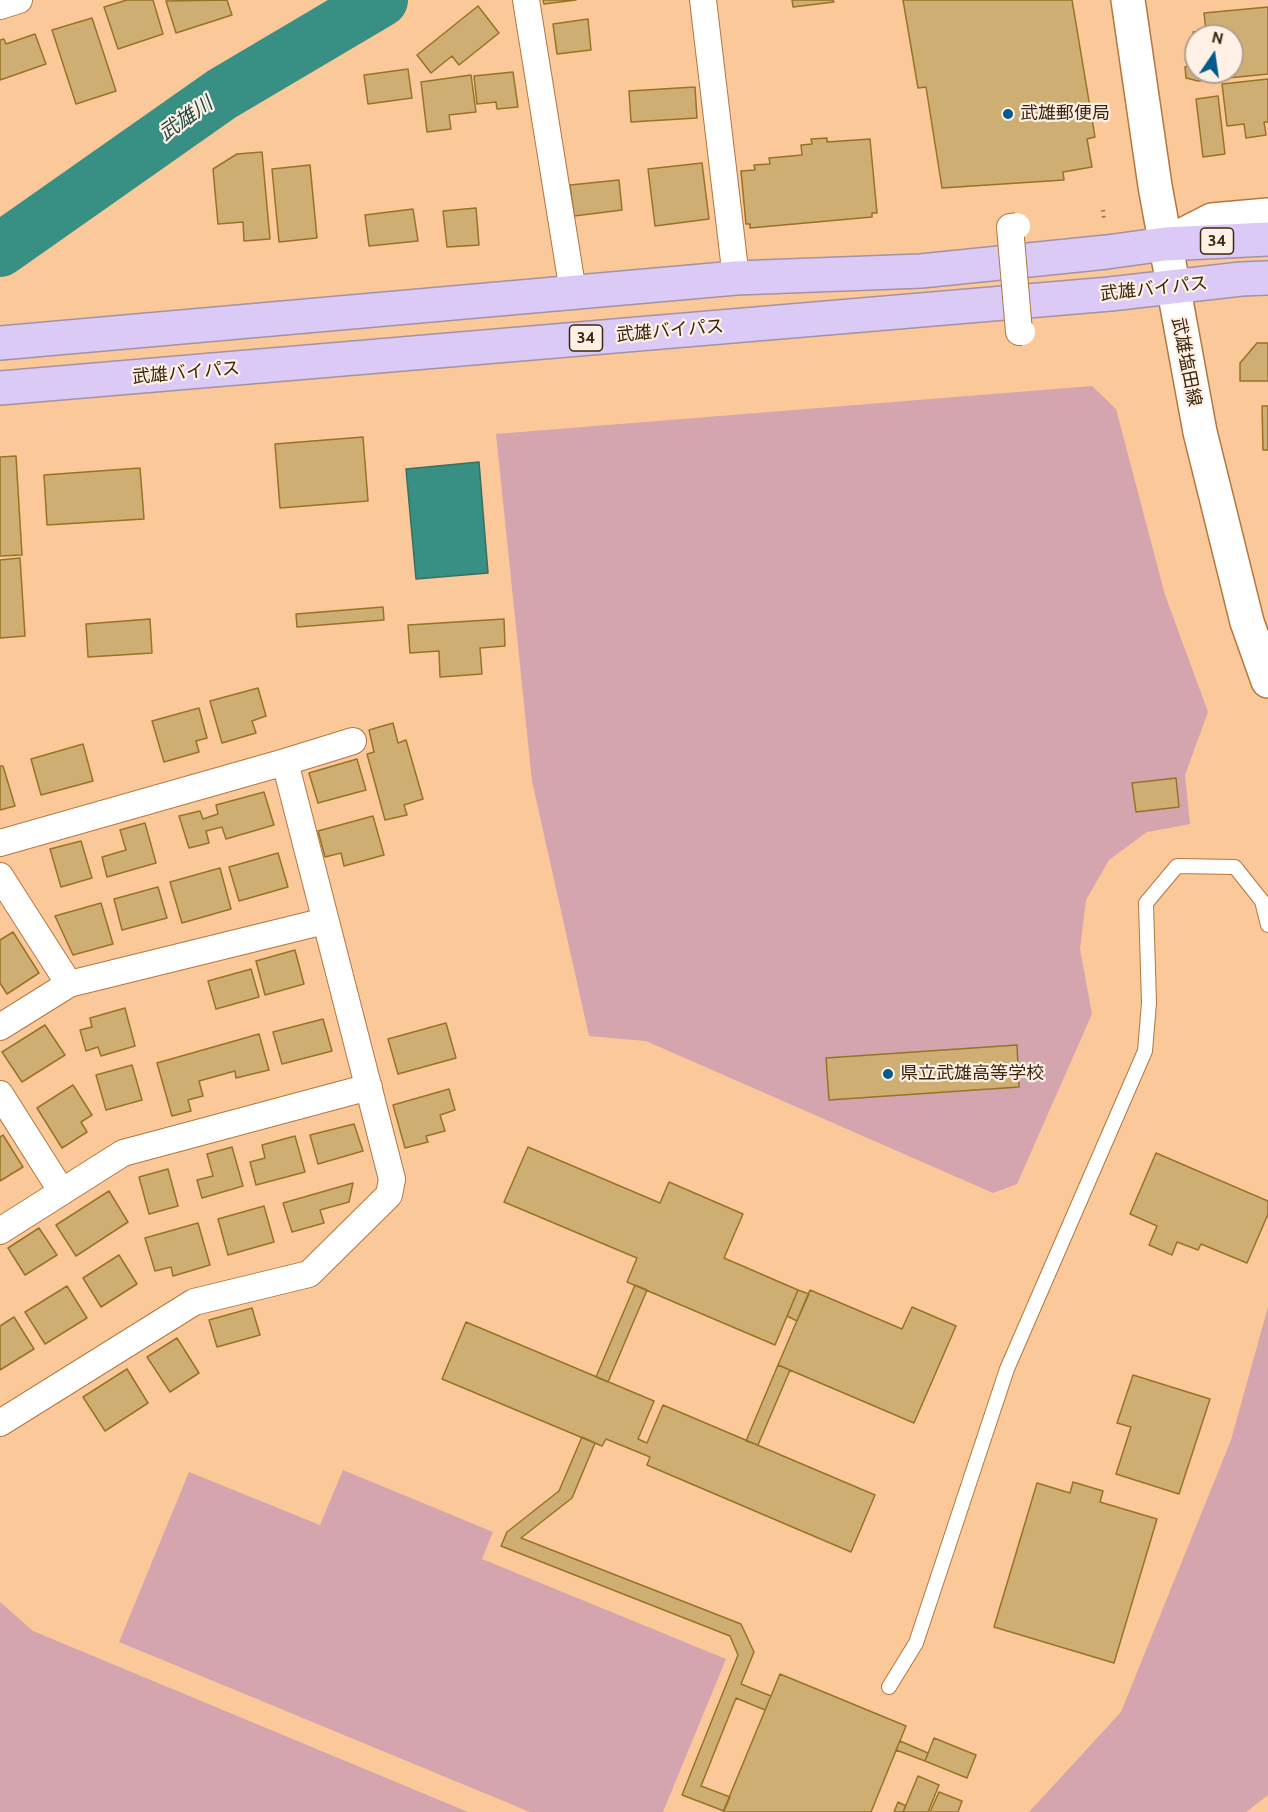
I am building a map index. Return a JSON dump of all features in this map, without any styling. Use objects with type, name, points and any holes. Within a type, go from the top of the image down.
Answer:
[{"type":"highway","name":"34","points":[[0,343],[736,278],[921,271],[1165,244],[1268,239]]},
{"type":"highway","name":"武雄バイパス","points":[[0,388],[1268,278]]},
{"type":"main road","name":"武雄塩田線","points":[[1128,0],[1165,244],[1203,443],[1247,622],[1268,681]]},
{"type":"main road","points":[[1165,244],[1212,220],[1268,215]]},
{"type":"street","points":[[0,6],[19,0]]},
{"type":"street","points":[[526,0],[573,292]]},
{"type":"street","points":[[703,0],[736,278]]},
{"type":"street","points":[[1017,226],[1010,227],[1019,332],[1022,332]]},
{"type":"street","points":[[0,843],[353,741]]},
{"type":"street","points":[[0,1423],[194,1302],[309,1274],[389,1195],[393,1179],[285,762]]},
{"type":"street","points":[[0,876],[69,984]]},
{"type":"street","points":[[0,1027],[69,984],[326,921]]},
{"type":"street","points":[[0,1231],[123,1153],[369,1087]]},
{"type":"street","points":[[0,1094],[62,1192]]},
{"type":"lane","points":[[889,1687],[916,1643],[1007,1369],[1145,1051],[1149,1003],[1146,903],[1177,866],[1235,867],[1262,902],[1268,925]]},
{"type":"shaded area","points":[[1092,386],[1116,409],[1165,595],[1208,712],[1185,775],[1190,824],[1147,832],[1109,860],[1086,900],[1080,949],[1092,1014],[1017,1184],[993,1193],[646,1041],[589,1036],[532,781],[496,434]]},
{"type":"shaded area","points":[[1268,1307],[1268,1795],[1246,1812],[1029,1812],[1121,1712],[1231,1440]]},
{"type":"shaded area","points":[[343,1470],[493,1532],[482,1559],[726,1659],[663,1812],[530,1812],[119,1642],[189,1472],[320,1525]]},
{"type":"shaded area","points":[[0,1602],[33,1631],[468,1812],[0,1812]]},
{"type":"water","points":[[479,462],[488,573],[416,579],[406,469]]},
{"type":"building","points":[[127,0],[153,0],[163,34],[118,49],[104,7]]},
{"type":"building","points":[[227,0],[232,15],[176,33],[166,1]]},
{"type":"building","points":[[543,0],[576,0],[544,4]]},
{"type":"building","points":[[792,0],[833,0],[834,2],[793,7]]},
{"type":"building","name":"武雄郵便局","points":[[903,0],[1072,0],[1095,137],[1087,139],[1092,167],[1063,172],[1064,180],[942,188],[926,87],[918,88]]},
{"type":"building","points":[[478,6],[499,33],[459,65],[452,56],[431,73],[417,55]]},
{"type":"building","points":[[1268,7],[1268,74],[1244,76],[1244,24],[1205,24],[1204,13]]},
{"type":"building","points":[[92,18],[116,91],[76,104],[52,30]]},
{"type":"building","points":[[588,19],[591,50],[557,54],[553,24]]},
{"type":"building","points":[[35,34],[46,64],[0,80],[0,40],[4,39],[6,44]]},
{"type":"building","points":[[408,69],[412,98],[368,104],[364,75]]},
{"type":"building","points":[[513,72],[518,107],[497,109],[496,102],[477,104],[474,76]]},
{"type":"building","points":[[471,75],[476,112],[449,115],[451,129],[427,132],[421,82]]},
{"type":"building","points":[[1268,79],[1268,122],[1264,122],[1266,135],[1246,138],[1244,124],[1227,126],[1222,84],[1244,84],[1244,82]]},
{"type":"building","points":[[695,87],[697,118],[631,122],[629,91]]},
{"type":"building","points":[[1218,96],[1225,154],[1203,157],[1196,99]]},
{"type":"building","points":[[827,138],[827,142],[870,139],[877,213],[872,213],[872,217],[750,228],[750,224],[746,224],[741,171],[755,170],[754,165],[770,164],[769,158],[802,155],[801,145],[812,144],[811,139]]},
{"type":"building","points":[[262,152],[270,239],[244,241],[243,222],[218,224],[213,169],[237,154]]},
{"type":"building","points":[[702,163],[709,219],[655,226],[648,169]]},
{"type":"building","points":[[310,165],[317,238],[279,242],[272,169]]},
{"type":"building","points":[[619,180],[622,210],[574,216],[570,185]]},
{"type":"building","points":[[476,208],[479,245],[447,247],[443,211]]},
{"type":"building","points":[[413,209],[418,241],[369,246],[365,215]]},
{"type":"building","points":[[1257,343],[1268,343],[1268,381],[1240,381],[1240,363]]},
{"type":"building","points":[[1262,406],[1268,406],[1268,450],[1263,450]]},
{"type":"building","points":[[363,437],[368,501],[280,508],[275,444]]},
{"type":"building","points":[[16,456],[22,555],[0,556],[0,457]]},
{"type":"building","points":[[140,468],[144,519],[47,525],[44,475]]},
{"type":"building","points":[[20,558],[25,636],[0,638],[0,560]]},
{"type":"building","points":[[383,607],[384,620],[297,627],[296,614]]},
{"type":"building","points":[[150,619],[152,653],[88,657],[86,624]]},
{"type":"building","points":[[504,619],[505,646],[480,648],[482,674],[440,677],[439,651],[410,653],[408,625]]},
{"type":"building","points":[[258,688],[266,716],[252,721],[256,733],[222,743],[210,701]]},
{"type":"building","points":[[199,708],[207,738],[196,741],[199,752],[164,762],[152,721]]},
{"type":"building","points":[[393,723],[398,743],[406,740],[423,799],[404,805],[407,815],[385,820],[367,754],[374,752],[369,730]]},
{"type":"building","points":[[83,744],[93,781],[41,795],[31,759]]},
{"type":"building","points":[[357,759],[366,790],[318,803],[309,773]]},
{"type":"building","points":[[0,766],[3,766],[15,806],[0,810]]},
{"type":"building","points":[[1176,778],[1179,807],[1136,812],[1132,783]]},
{"type":"building","points":[[264,792],[274,825],[226,839],[222,827],[206,831],[209,843],[189,848],[179,816],[200,811],[203,819],[218,814],[216,805]]},
{"type":"building","points":[[373,816],[384,855],[344,866],[341,853],[325,857],[318,831]]},
{"type":"building","points":[[145,823],[156,863],[107,877],[102,857],[126,850],[120,830]]},
{"type":"building","points":[[81,841],[92,878],[61,887],[50,849]]},
{"type":"building","points":[[278,853],[288,887],[239,901],[229,867]]},
{"type":"building","points":[[220,868],[231,909],[182,923],[170,882]]},
{"type":"building","points":[[158,887],[167,918],[122,930],[114,899]]},
{"type":"building","points":[[101,903],[113,944],[73,955],[55,916]]},
{"type":"building","points":[[13,932],[39,973],[7,994],[0,983],[0,940]]},
{"type":"building","points":[[295,950],[304,984],[265,995],[256,961]]},
{"type":"building","points":[[251,969],[259,997],[216,1009],[208,981]]},
{"type":"building","points":[[125,1008],[135,1046],[101,1056],[98,1047],[86,1051],[80,1030],[92,1027],[90,1018]]},
{"type":"building","points":[[323,1019],[332,1051],[282,1064],[273,1032]]},
{"type":"building","points":[[446,1023],[456,1058],[398,1074],[388,1039]]},
{"type":"building","points":[[45,1025],[65,1055],[22,1082],[2,1052]]},
{"type":"building","points":[[259,1034],[269,1070],[236,1078],[235,1071],[199,1081],[203,1096],[188,1100],[191,1111],[172,1116],[157,1063]]},
{"type":"building","points":[[1017,1045],[1019,1087],[829,1100],[826,1058]]},
{"type":"building","points":[[132,1065],[142,1100],[106,1110],[96,1075]]},
{"type":"building","points":[[73,1085],[92,1115],[81,1122],[87,1132],[62,1148],[37,1108]]},
{"type":"building","points":[[449,1089],[455,1110],[440,1115],[445,1131],[426,1136],[428,1142],[405,1148],[393,1105]]},
{"type":"building","points":[[354,1124],[363,1151],[318,1164],[310,1135]]},
{"type":"building","points":[[3,1135],[23,1167],[0,1181],[0,1137]]},
{"type":"building","points":[[295,1136],[305,1172],[256,1185],[250,1162],[265,1158],[262,1145]]},
{"type":"building","points":[[232,1147],[243,1186],[202,1198],[197,1180],[213,1176],[207,1154]]},
{"type":"building","points":[[528,1147],[660,1203],[669,1182],[743,1214],[724,1258],[798,1290],[775,1345],[627,1282],[637,1258],[504,1202]]},
{"type":"building","points":[[1156,1153],[1268,1201],[1268,1214],[1247,1263],[1201,1244],[1198,1250],[1177,1242],[1172,1255],[1149,1245],[1157,1226],[1130,1214]]},
{"type":"building","points":[[168,1169],[178,1206],[149,1214],[139,1177]]},
{"type":"building","points":[[353,1183],[349,1202],[320,1210],[324,1223],[292,1232],[283,1203]]},
{"type":"building","points":[[109,1191],[128,1222],[76,1256],[56,1225]]},
{"type":"building","points":[[264,1206],[274,1242],[228,1255],[218,1219]]},
{"type":"building","points":[[198,1223],[210,1265],[173,1276],[171,1267],[155,1271],[145,1238]]},
{"type":"building","points":[[39,1228],[57,1255],[25,1275],[8,1248]]},
{"type":"building","points":[[119,1255],[137,1284],[101,1307],[83,1278]]},
{"type":"building","points":[[635,1285],[647,1290],[608,1382],[596,1377]]},
{"type":"building","points":[[67,1286],[87,1318],[45,1344],[25,1312]]},
{"type":"building","points":[[798,1290],[809,1294],[797,1321],[787,1316]]},
{"type":"building","points":[[810,1290],[902,1329],[912,1307],[956,1326],[914,1423],[778,1365]]},
{"type":"building","points":[[252,1308],[260,1335],[217,1347],[209,1320]]},
{"type":"building","points":[[14,1317],[34,1349],[0,1370],[0,1326]]},
{"type":"building","points":[[466,1322],[654,1401],[638,1439],[647,1443],[663,1405],[875,1495],[851,1552],[647,1465],[650,1457],[606,1439],[602,1446],[442,1379]]},
{"type":"building","points":[[177,1338],[199,1373],[170,1392],[147,1357]]},
{"type":"building","points":[[778,1365],[790,1370],[758,1445],[746,1441]]},
{"type":"building","points":[[127,1369],[148,1403],[105,1431],[83,1397]]},
{"type":"building","points":[[1133,1375],[1210,1399],[1179,1494],[1116,1474],[1131,1427],[1117,1423]]},
{"type":"building","points":[[582,1437],[595,1443],[572,1498],[521,1538],[741,1624],[754,1652],[741,1684],[771,1696],[765,1710],[736,1698],[701,1786],[730,1797],[724,1811],[682,1795],[738,1655],[730,1636],[501,1546],[507,1532],[559,1491]]},
{"type":"building","points":[[1073,1482],[1103,1491],[1100,1502],[1157,1519],[1114,1663],[994,1627],[1037,1483],[1070,1493]]},
{"type":"building","points":[[780,1674],[906,1726],[871,1812],[723,1812]]},
{"type":"building","points":[[934,1738],[976,1755],[967,1778],[925,1761]]},
{"type":"building","points":[[900,1741],[928,1753],[925,1761],[896,1750]]},
{"type":"building","points":[[918,1776],[939,1785],[928,1812],[903,1812]]},
{"type":"building","points":[[939,1792],[962,1801],[958,1812],[930,1812]]},
{"type":"building","points":[[898,1802],[906,1806],[903,1812],[894,1812]]},
{"type":"waterway","name":"武雄川","points":[[0,250],[222,94],[381,0]]},
{"type":"place","name":"武雄郵便局","points":[[1008,114]]},
{"type":"place","name":"県立武雄高等学校","points":[[888,1074]]}]
